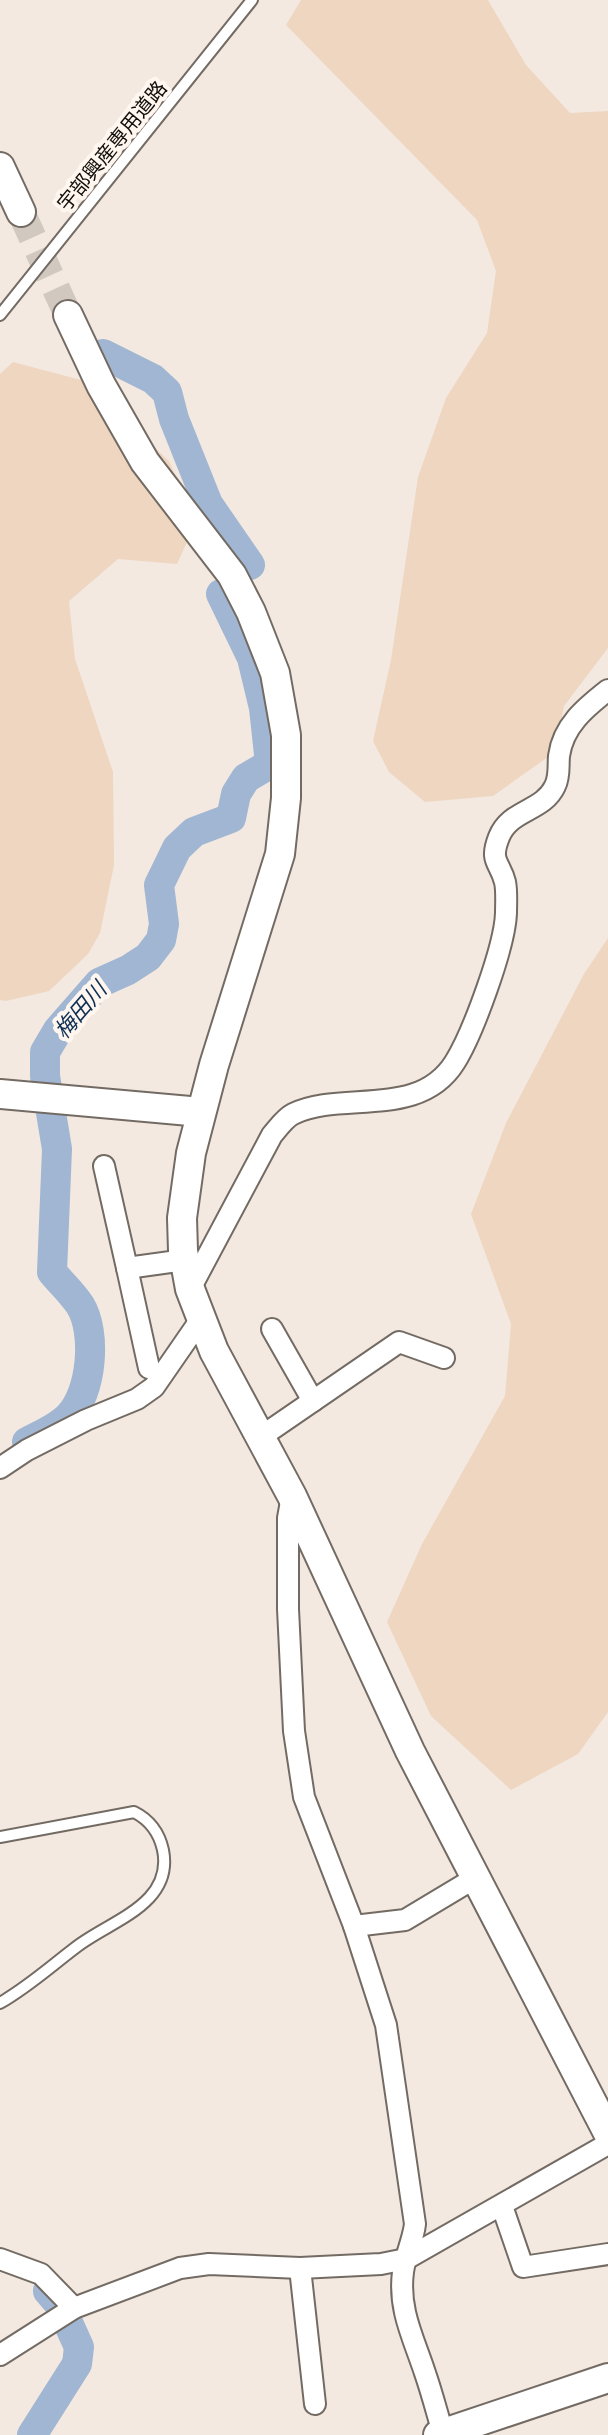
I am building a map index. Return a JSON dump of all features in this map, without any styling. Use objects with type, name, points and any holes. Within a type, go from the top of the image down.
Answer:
[{"type":"street","points":[[0,167],[21,212]]},
{"type":"street","points":[[68,315],[101,385],[137,449],[232,575],[265,641],[281,703],[288,767],[280,854],[191,1153],[182,1218],[190,1289],[214,1351],[292,1496],[410,1751],[608,2133]]},
{"type":"street","points":[[190,1289],[272,1135],[290,1115],[308,1109],[372,1103],[416,1092],[444,1076],[455,1061],[487,989],[506,916],[505,882],[494,860],[499,836],[512,818],[543,803],[553,791],[559,777],[563,737],[588,705],[608,690]]},
{"type":"street","points":[[0,1094],[201,1112]]},
{"type":"street","points":[[104,1166],[149,1368]]},
{"type":"street","points":[[127,1268],[185,1260]]},
{"type":"street","points":[[0,1468],[27,1450],[86,1420],[137,1399],[154,1387],[201,1319]]},
{"type":"street","points":[[272,1329],[313,1401]]},
{"type":"street","points":[[262,1436],[399,1342],[444,1358]]},
{"type":"street","points":[[292,1496],[287,1561],[294,1731],[304,1797],[354,1926],[386,2025],[415,2224],[403,2271],[409,2333],[425,2372],[440,2434],[608,2378]]},
{"type":"street","points":[[354,1926],[405,1920],[475,1878]]},
{"type":"street","points":[[0,2355],[67,2312],[180,2268],[209,2264],[300,2268],[381,2264],[406,2259],[608,2144]]},
{"type":"street","points":[[502,2206],[523,2267],[608,2254]]},
{"type":"street","points":[[0,2259],[41,2274],[67,2312]]},
{"type":"street","points":[[300,2268],[315,2404]]},
{"type":"lane","name":"宇部興産専用道路","points":[[0,315],[252,0]]},
{"type":"lane","points":[[0,1837],[134,1812],[155,1828],[165,1864],[160,1885],[139,1909],[77,1946],[30,1985],[0,2003]]},
{"type":"shaded area","points":[[301,0],[488,0],[526,65],[570,113],[608,111],[608,648],[564,706],[555,752],[493,796],[425,802],[389,772],[373,741],[391,660],[418,477],[446,398],[487,333],[496,271],[477,220],[286,25]]},
{"type":"shaded area","points":[[13,362],[81,380],[169,461],[196,522],[177,564],[118,559],[69,601],[75,659],[113,772],[114,865],[100,933],[88,954],[49,991],[6,1001],[0,1000],[0,374]]},
{"type":"shaded area","points":[[608,938],[608,1712],[578,1754],[511,1790],[431,1716],[387,1622],[422,1544],[505,1396],[511,1324],[471,1214],[506,1123],[584,974]]},
{"type":"waterway","name":"梅田川","points":[[103,354],[153,379],[167,392],[174,419],[208,504],[250,565]]},
{"type":"waterway","name":"梅田川","points":[[27,1442],[55,1427],[77,1406],[90,1362],[89,1330],[80,1305],[52,1272],[57,1149],[45,1076],[45,1052],[58,1030],[99,983],[148,957],[161,940],[164,924],[159,885],[177,848],[194,832],[231,818],[236,794],[246,778],[270,764],[264,708],[252,658],[221,594]]},
{"type":"waterway","name":"梅田川","points":[[32,2435],[77,2364],[79,2347],[60,2305],[48,2291]]},
{"type":"tunnel","points":[[21,212],[68,315]]}]
